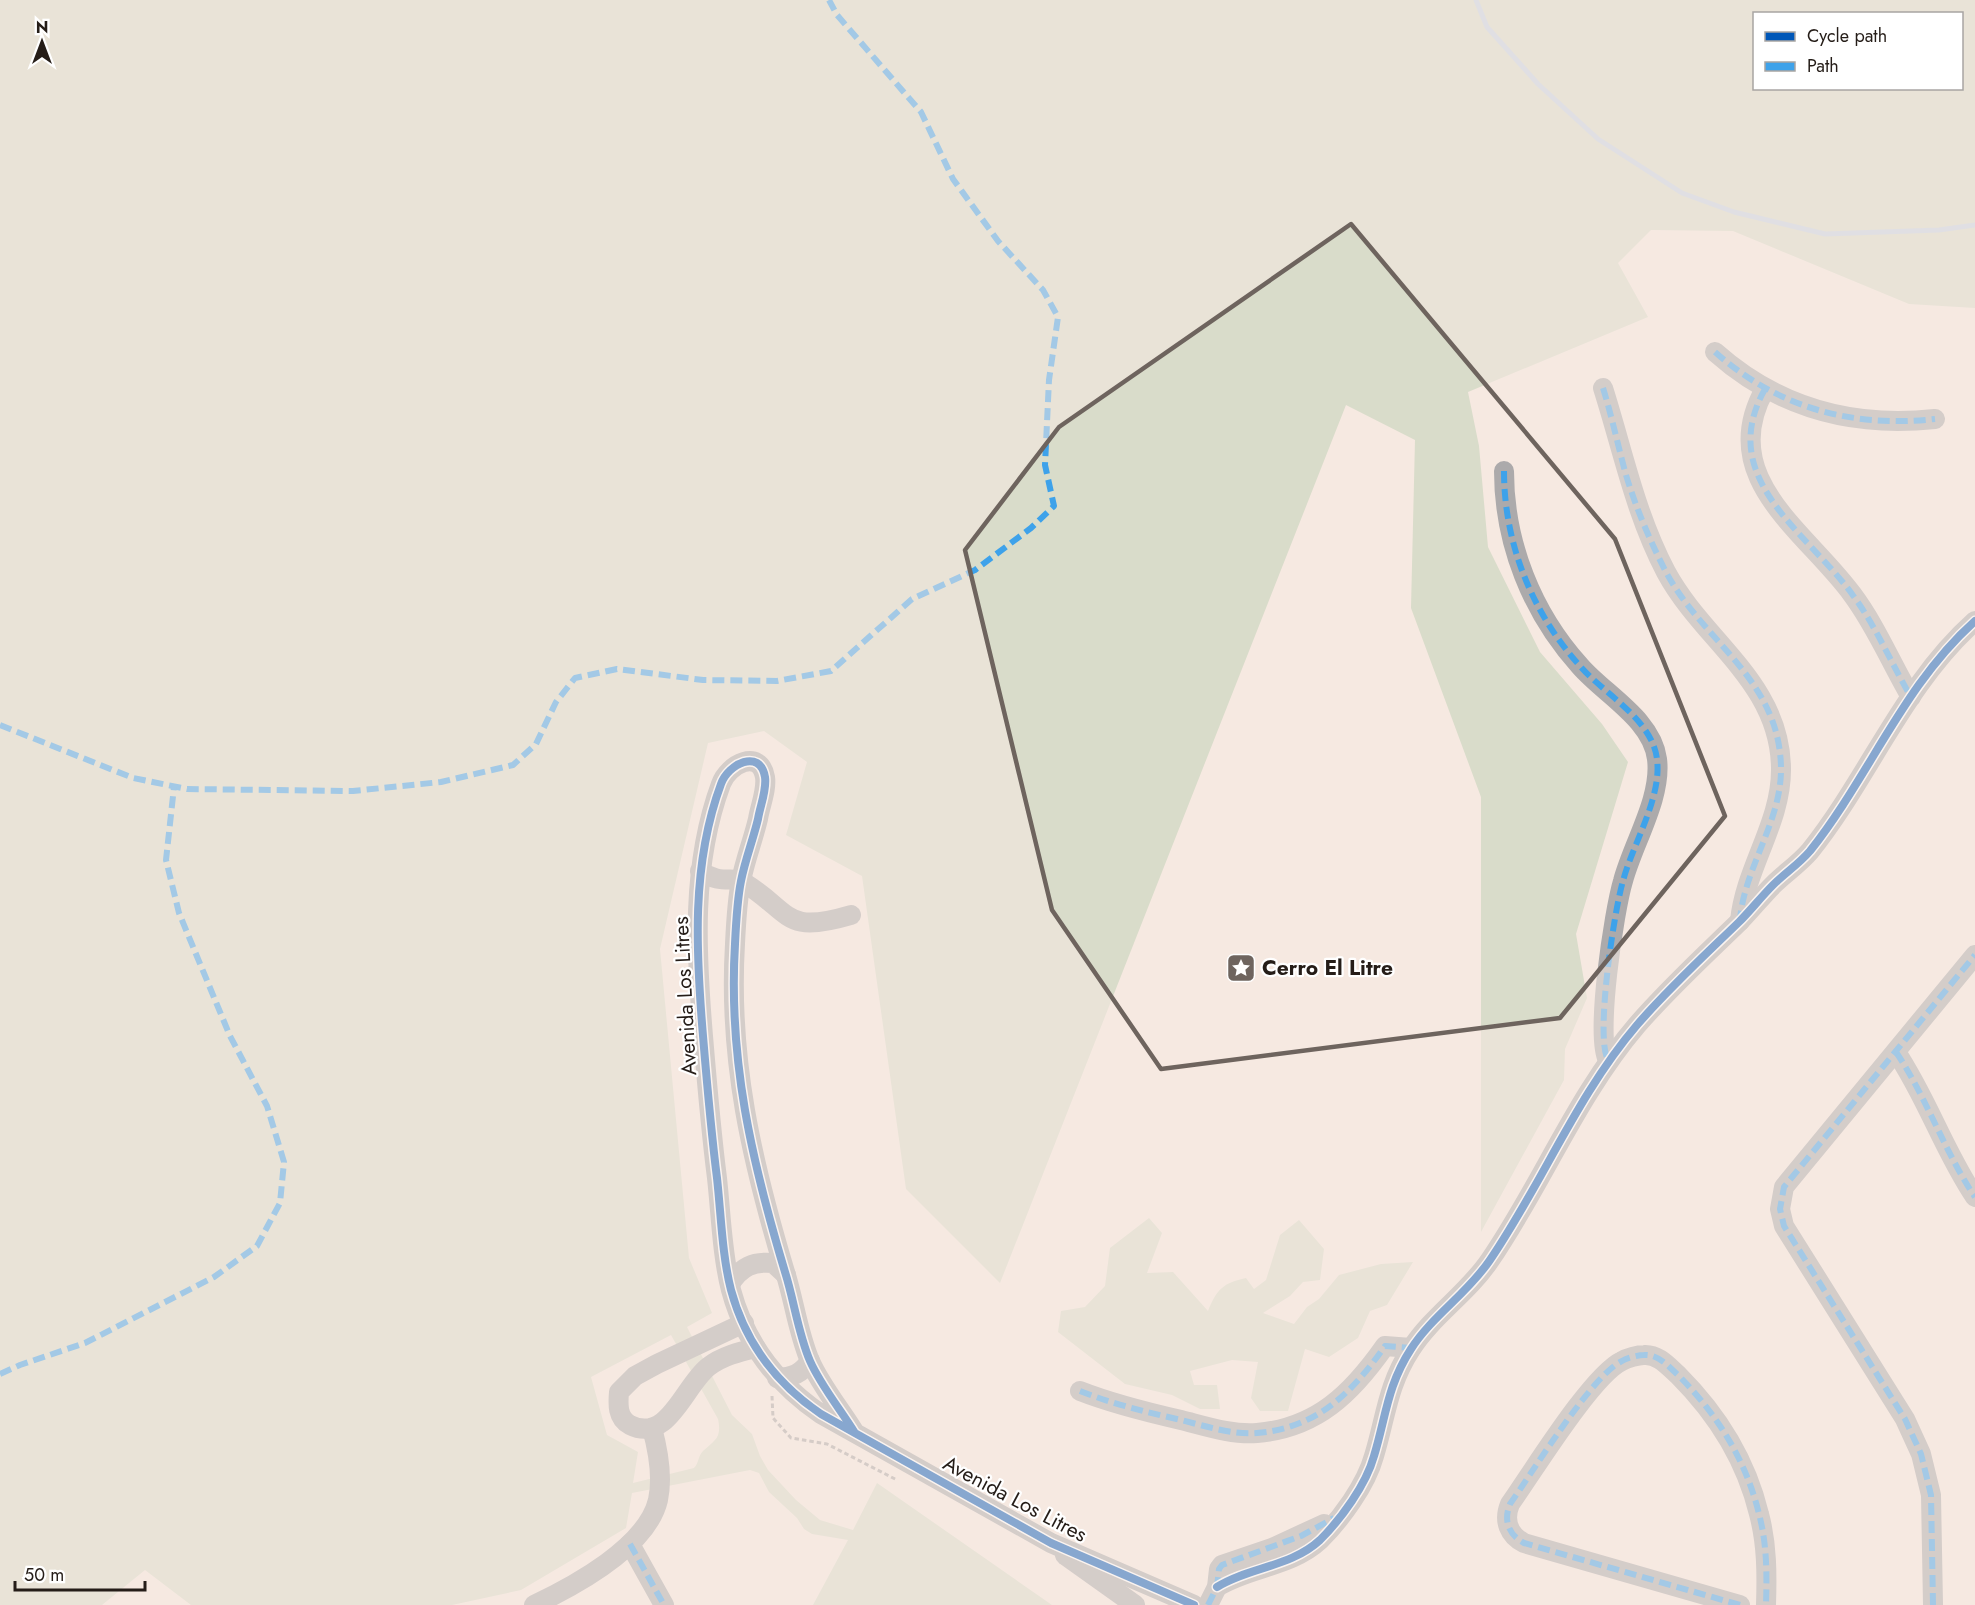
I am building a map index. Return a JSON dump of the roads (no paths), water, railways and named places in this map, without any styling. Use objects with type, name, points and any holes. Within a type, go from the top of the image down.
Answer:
[{"type":"street","points":[[1715,352],[1765,389],[1811,409],[1844,418],[1885,422],[1935,419]]},
{"type":"street","points":[[1603,388],[1626,476],[1647,532],[1667,574],[1692,609],[1752,680],[1766,705],[1776,732],[1781,769],[1777,806],[1742,901],[1740,921]]},
{"type":"street","points":[[1765,389],[1754,413],[1750,441],[1751,454],[1760,481],[1793,527],[1852,594],[1911,697]]},
{"type":"street","points":[[1504,471],[1504,504],[1513,543],[1542,615],[1581,668],[1638,722],[1657,756],[1659,775],[1656,791],[1622,882],[1613,936],[1602,1030],[1603,1052],[1608,1060]]},
{"type":"street","points":[[1208,1605],[1217,1587],[1230,1579],[1292,1559],[1319,1541],[1340,1515],[1361,1486],[1374,1458],[1392,1383],[1411,1348],[1488,1264],[1530,1198],[1608,1060],[1682,976],[1740,921],[1773,884],[1808,854],[1847,800],[1932,666],[1975,621]]},
{"type":"street","name":"Avenida Los Litres","points":[[855,1433],[810,1361],[754,1164],[739,1079],[734,997],[741,880],[752,847],[766,781],[763,770],[754,763],[742,761],[728,768],[721,783],[710,825],[700,871],[697,954],[711,1129],[730,1284],[756,1348],[777,1378],[795,1396],[855,1433],[1112,1578],[1194,1605]]},
{"type":"street","points":[[700,871],[712,879],[741,880],[785,917],[801,923],[825,922],[851,915]]},
{"type":"street","points":[[1933,1605],[1931,1495],[1921,1454],[1905,1419],[1784,1226],[1780,1209],[1784,1187],[1975,955]]},
{"type":"street","points":[[1896,1052],[1909,1071],[1956,1169],[1975,1197]]},
{"type":"street","points":[[730,1284],[741,1270],[751,1264],[773,1263],[786,1275]]},
{"type":"street","points":[[744,1323],[635,1376],[619,1392],[618,1409],[625,1422],[639,1429],[652,1428],[664,1422],[693,1382],[709,1366],[731,1355],[756,1348]]},
{"type":"street","points":[[1080,1391],[1117,1406],[1226,1430],[1257,1433],[1296,1425],[1333,1407],[1366,1372],[1384,1346],[1411,1348]]},
{"type":"street","points":[[1740,1605],[1524,1543],[1511,1533],[1506,1518],[1510,1504],[1595,1384],[1621,1361],[1644,1354],[1663,1360],[1706,1405],[1734,1447],[1745,1469],[1760,1515],[1766,1563],[1766,1605]]},
{"type":"street","points":[[777,1378],[791,1377],[803,1371],[810,1361]]},
{"type":"street","points":[[534,1605],[573,1587],[630,1544],[648,1521],[658,1501],[658,1450],[652,1428]]},
{"type":"street","points":[[630,1544],[664,1605]]},
{"type":"street","name":"Avenida Los Litres","points":[[1112,1578],[1135,1605]]},
{"type":"waterway","points":[[1476,0],[1487,27],[1538,84],[1598,139],[1682,193],[1734,212],[1825,234],[1939,230],[1975,225]]},
{"type":"place","name":"Cerro El Litre","points":[[1241,968]]}]
